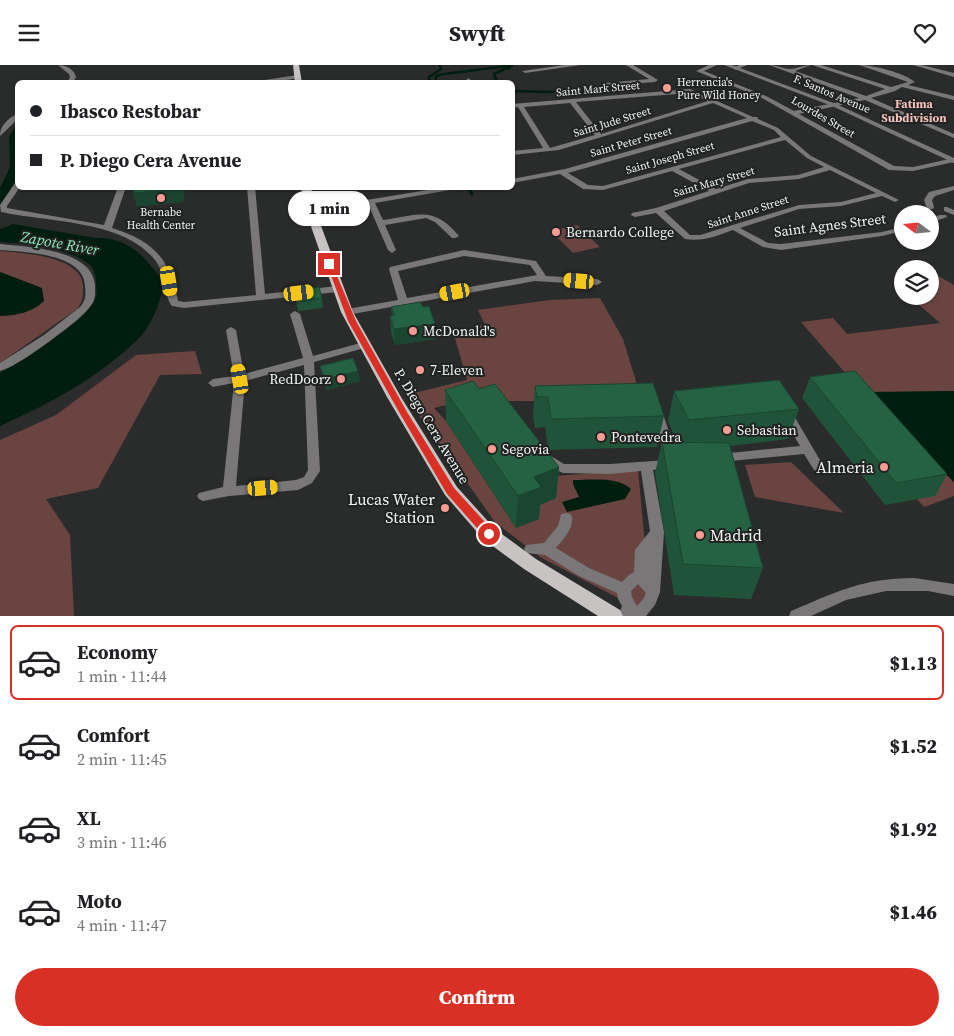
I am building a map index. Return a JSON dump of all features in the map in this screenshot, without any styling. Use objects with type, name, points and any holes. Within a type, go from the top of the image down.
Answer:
[{"type":"main road","points":[[296,65],[298,80]]},
{"type":"main road","name":"P. Diego Cera Avenue","points":[[307,190],[311,211],[347,312],[364,345],[451,491],[489,534],[530,564],[628,615]]},
{"type":"street","points":[[61,65],[72,73],[72,80]]},
{"type":"street","points":[[525,71],[578,65]]},
{"type":"street","points":[[606,85],[655,80],[629,65]]},
{"type":"street","name":"Lourdes Street","points":[[714,65],[699,71],[764,97],[892,168],[913,169],[954,160]]},
{"type":"street","name":"F. Santos Avenue","points":[[727,65],[834,105],[954,160]]},
{"type":"street","points":[[736,68],[744,65]]},
{"type":"street","points":[[772,65],[866,98],[952,132]]},
{"type":"street","points":[[791,71],[808,65]]},
{"type":"street","points":[[815,65],[893,90]]},
{"type":"street","points":[[795,113],[866,98],[904,86],[912,81],[862,65]]},
{"type":"street","points":[[916,65],[954,75]]},
{"type":"street","points":[[942,72],[954,67]]},
{"type":"street","points":[[904,86],[954,98]]},
{"type":"street","name":"Saint Mark Street","points":[[515,106],[686,90],[716,101]]},
{"type":"street","points":[[572,101],[599,136]]},
{"type":"street","points":[[716,101],[776,129],[787,137],[799,150],[829,168],[895,200]]},
{"type":"street","name":"Saint Jude Street","points":[[515,153],[548,150],[716,101]]},
{"type":"street","points":[[520,105],[548,150]]},
{"type":"street","points":[[0,134],[5,126],[15,118]]},
{"type":"street","name":"Saint Peter Street","points":[[515,180],[562,172],[755,118]]},
{"type":"street","name":"Saint Joseph Street","points":[[562,172],[582,185],[598,189],[787,137]]},
{"type":"street","name":"Saint Mary Street","points":[[635,215],[658,210],[748,181],[800,177],[829,168]]},
{"type":"street","points":[[673,169],[716,192]]},
{"type":"street","points":[[929,205],[928,200],[932,194],[954,188]]},
{"type":"street","points":[[15,189],[3,206],[4,211],[107,229],[132,239],[156,256],[164,267],[175,304],[184,305],[338,289]]},
{"type":"street","points":[[107,229],[121,190]]},
{"type":"street","points":[[250,190],[261,297]]},
{"type":"street","points":[[311,211],[444,190]]},
{"type":"street","name":"Saint Anne Street","points":[[658,210],[684,234],[693,238],[708,237],[791,209],[841,204],[883,194]]},
{"type":"street","points":[[370,201],[392,250]]},
{"type":"street","points":[[381,223],[427,215],[438,220],[455,236]]},
{"type":"street","name":"Saint Agnes Street","points":[[735,228],[766,245],[781,247],[894,231]]},
{"type":"street","points":[[0,247],[31,250],[65,259],[84,270],[90,277],[91,291],[90,300],[78,313],[0,369]]},
{"type":"street","points":[[403,301],[393,269],[464,253],[533,263],[543,278]]},
{"type":"street","points":[[347,312],[543,278],[597,282]]},
{"type":"street","points":[[203,496],[229,491],[298,485],[308,480],[314,471],[309,360],[294,314]]},
{"type":"street","points":[[229,491],[240,379],[231,330]]},
{"type":"street","points":[[213,383],[240,379],[364,345]]},
{"type":"street","points":[[780,401],[818,467]]},
{"type":"street","points":[[541,450],[552,463],[563,468],[646,467],[678,463],[656,410]]},
{"type":"street","points":[[711,459],[808,449]]},
{"type":"street","points":[[628,615],[650,601],[653,592],[658,532],[646,467]]},
{"type":"street","points":[[547,549],[564,528],[566,518]]},
{"type":"street","points":[[641,578],[642,550],[658,532]]},
{"type":"street","points":[[531,549],[547,549],[610,585],[624,589]]},
{"type":"street","points":[[628,615],[630,605],[625,599],[624,589],[634,578],[641,578],[648,583],[653,592]]},
{"type":"street","points":[[796,616],[846,594],[886,586],[918,584],[954,590]]},
{"type":"shaded area","points":[[577,225],[600,247],[573,253],[551,231]]},
{"type":"shaded area","points":[[0,251],[36,255],[63,263],[73,269],[80,277],[83,287],[82,299],[77,309],[0,363],[0,316],[14,315],[44,301],[41,288],[0,272]]},
{"type":"shaded area","points":[[939,276],[954,285],[954,391],[863,393],[954,482],[954,496],[924,507],[817,387],[854,383],[801,322],[833,318],[847,334],[940,323],[919,305],[939,305]]},
{"type":"shaded area","points":[[600,298],[623,339],[643,404],[567,401],[488,401],[466,402],[434,408],[446,421],[516,528],[541,477],[638,470],[650,598],[639,609],[540,557],[495,522],[406,395],[467,380],[453,331],[485,325],[478,310],[550,300]]},
{"type":"shaded area","points":[[195,351],[202,374],[160,375],[98,488],[46,499],[70,535],[74,616],[0,616],[0,440],[56,415],[136,355]]},
{"type":"shaded area","points":[[791,462],[844,513],[755,497],[745,465]]},
{"type":"water","points":[[15,127],[15,182],[0,206],[0,188],[10,167],[9,136]]},
{"type":"water","name":"Zapote River","points":[[13,224],[118,241],[128,245],[144,258],[164,283],[152,320],[144,333],[124,352],[91,377],[55,399],[0,426],[0,373],[23,360],[65,331],[87,311],[96,297],[94,272],[91,266],[83,260],[48,248],[0,242],[0,229]]},
{"type":"water","points":[[0,272],[42,288],[44,301],[29,311],[0,316]]},
{"type":"water","points":[[954,391],[954,482],[863,392]]},
{"type":"water","points":[[573,480],[611,480],[631,489],[625,499],[567,512],[562,502],[579,497]]},
{"type":"building","points":[[134,190],[168,190],[133,193]]},
{"type":"building","points":[[319,287],[322,298],[296,300],[297,289]]},
{"type":"building","points":[[420,302],[423,307],[429,306],[435,324],[394,329],[390,316],[395,315],[391,307]]},
{"type":"building","points":[[353,358],[358,371],[325,379],[320,366]]},
{"type":"building","points":[[855,371],[947,474],[896,483],[810,377]]},
{"type":"building","points":[[779,380],[799,409],[689,420],[674,391]]},
{"type":"building","points":[[473,381],[479,389],[495,384],[559,467],[534,477],[541,487],[518,496],[445,390]]},
{"type":"building","points":[[653,383],[664,416],[553,419],[551,417],[548,397],[537,397],[535,386]]},
{"type":"building","points":[[662,442],[729,443],[763,568],[683,564]]},
{"type":"waterway","points":[[430,80],[429,77],[441,69],[440,65]]},
{"type":"waterway","points":[[436,80],[436,76],[444,74],[508,66]]},
{"type":"waterway","points":[[496,80],[494,74],[507,68]]},
{"type":"waterway","points":[[515,91],[549,92],[587,89]]},
{"type":"waterway","points":[[470,190],[472,194]]},
{"type":"place","name":"Herrencia's Pure Wild Honey","points":[[667,88]]},
{"type":"place","name":"Bernabe Health Center","points":[[161,198]]},
{"type":"place","name":"Bernardo College","points":[[556,232]]},
{"type":"place","name":"McDonald's","points":[[413,331]]},
{"type":"place","name":"7-Eleven","points":[[420,370]]},
{"type":"place","name":"RedDoorz","points":[[341,379]]},
{"type":"place","name":"Sebastian","points":[[727,430]]},
{"type":"place","name":"Pontevedra","points":[[601,437]]},
{"type":"place","name":"Segovia","points":[[492,449]]},
{"type":"place","name":"Almeria","points":[[884,467]]},
{"type":"place","name":"Lucas Water Station","points":[[445,508]]},
{"type":"place","name":"Madrid","points":[[700,535]]},
{"type":"district","name":"Fatima Subdivision","points":[[914,111]]},
{"type":"route","points":[[329,264],[347,312],[403,412],[451,491],[489,534]]}]
